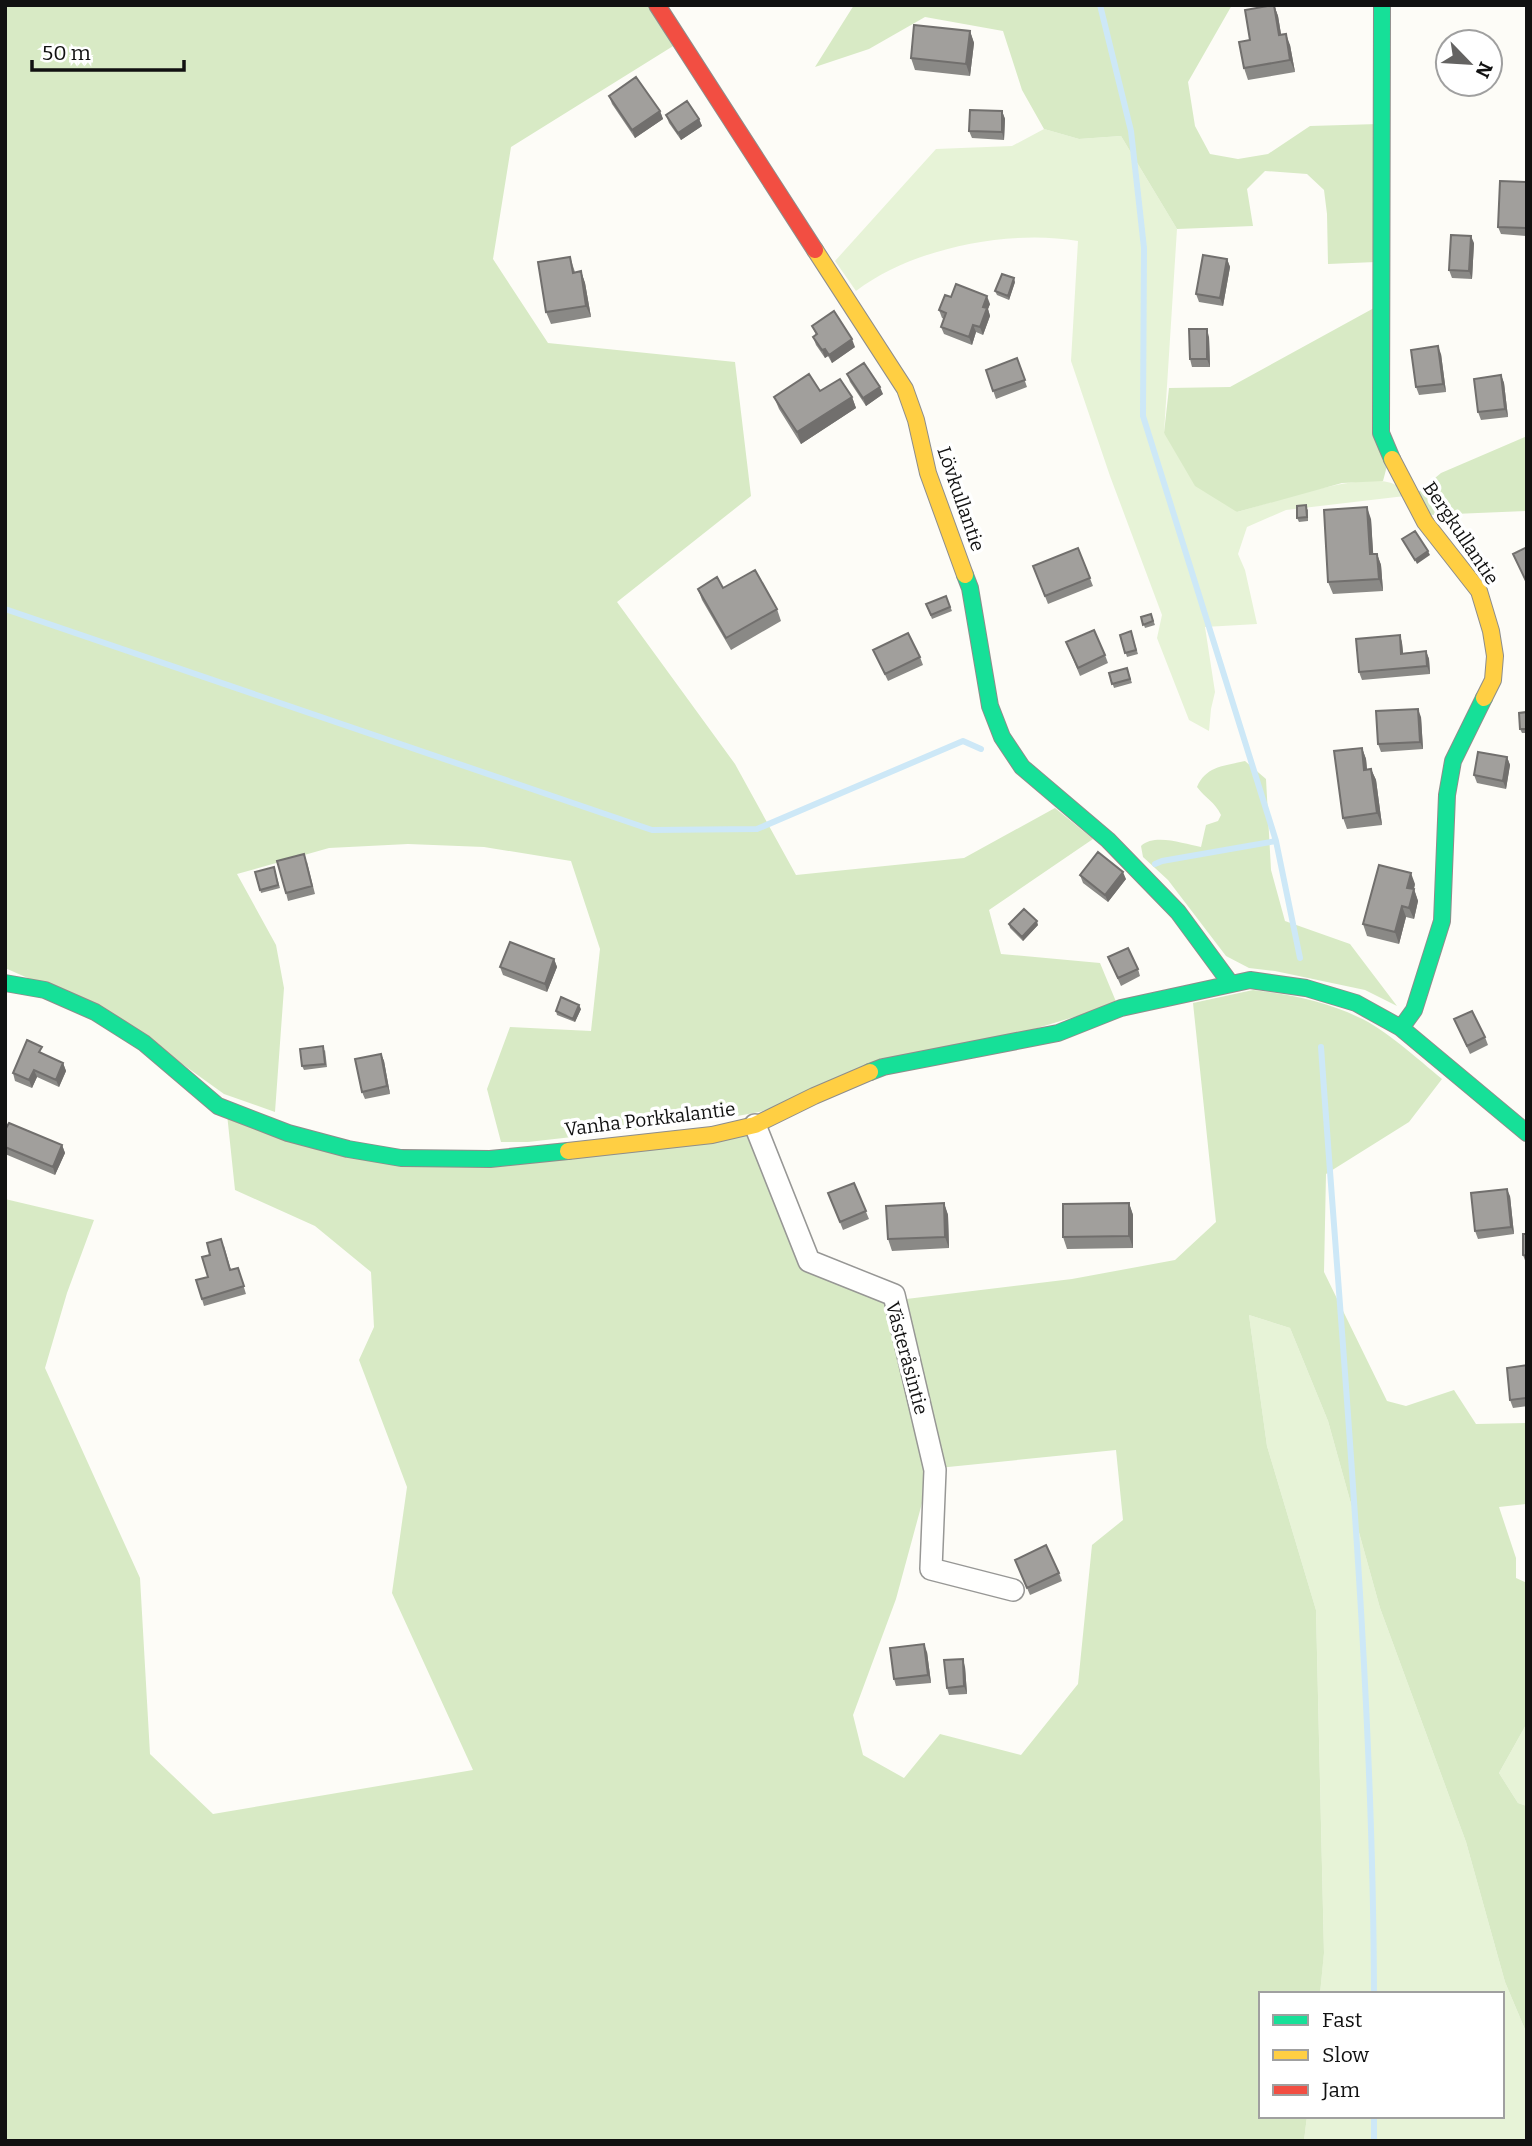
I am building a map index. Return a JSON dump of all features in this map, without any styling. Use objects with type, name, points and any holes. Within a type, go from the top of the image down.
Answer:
[{"type":"street","name":"Lövkullantie","points":[[657,5],[905,389],[916,420],[928,473],[970,588],[990,706],[1002,737],[1022,767],[1108,840],[1178,912],[1231,984]]},
{"type":"street","name":"Bergkullantie","points":[[1382,5],[1381,433],[1402,481],[1425,522],[1479,591],[1495,656],[1493,680],[1453,761],[1447,796],[1442,921],[1414,1010],[1401,1028]]},
{"type":"street","name":"Vanha Porkkalantie","points":[[5,983],[45,990],[95,1012],[144,1043],[218,1106],[288,1133],[348,1149],[401,1158],[490,1159],[712,1135],[755,1125],[883,1067],[1058,1032],[1121,1008],[1250,980],[1306,988],[1356,1003],[1401,1028],[1527,1133]]},
{"type":"street","name":"Västeråsintie","points":[[755,1125],[809,1261],[894,1295],[935,1470],[931,1569],[1013,1590]]},
{"type":"green space","points":[[5,5],[652,5],[678,43],[511,147],[493,259],[548,343],[735,362],[751,496],[617,602],[735,764],[796,875],[964,858],[1055,808],[1093,839],[989,910],[1001,954],[1100,963],[1117,1004],[759,1112],[705,1122],[528,1142],[501,1142],[487,1089],[510,1027],[591,1031],[600,949],[571,861],[484,847],[408,844],[329,848],[237,874],[276,945],[284,988],[275,1112],[224,1094],[117,1017],[5,968]]},
{"type":"green space","points":[[854,5],[1232,5],[1188,82],[1195,126],[1210,154],[1238,159],[1268,154],[1310,126],[1378,124],[1376,262],[1328,264],[1324,190],[1307,174],[1265,171],[1247,189],[1253,226],[1177,229],[1121,136],[1079,139],[1044,129],[1022,90],[1003,31],[925,17],[869,49],[815,67]]},
{"type":"green space","points":[[1044,129],[1079,139],[1121,136],[1177,229],[1164,433],[1237,512],[1320,489],[1367,481],[1386,482],[1399,487],[1405,496],[1286,510],[1247,527],[1238,554],[1245,570],[1257,624],[1205,627],[1215,692],[1209,731],[1189,720],[1157,638],[1162,615],[1071,361],[1078,241],[1022,238],[962,245],[905,263],[856,291],[835,261],[936,149],[1012,146]]},
{"type":"green space","points":[[1374,308],[1387,466],[1383,481],[1342,483],[1237,512],[1195,486],[1164,433],[1169,388],[1230,387]]},
{"type":"green space","points":[[1527,436],[1527,511],[1430,515],[1417,493],[1441,473]]},
{"type":"green space","points":[[1245,761],[1266,779],[1271,870],[1285,921],[1350,944],[1397,1006],[1365,990],[1249,968],[1226,956],[1168,880],[1143,857],[1141,846],[1154,840],[1201,847],[1206,825],[1218,821],[1221,815],[1197,787],[1211,771]]},
{"type":"green space","points":[[1253,990],[1307,999],[1368,1022],[1390,1036],[1442,1079],[1409,1122],[1326,1174],[1324,1272],[1387,1401],[1406,1406],[1454,1390],[1476,1424],[1527,1423],[1527,1504],[1499,1507],[1516,1558],[1516,1578],[1527,1583],[1527,1723],[1499,1773],[1518,1803],[1527,1806],[1527,2034],[1505,1982],[1466,1842],[1380,1608],[1328,1421],[1290,1328],[1249,1315],[1267,1446],[1316,1610],[1324,1953],[1320,1992],[1259,1992],[1259,2118],[1307,2118],[1304,2141],[5,2141],[5,1199],[94,1220],[67,1293],[45,1368],[140,1578],[150,1754],[213,1814],[473,1770],[392,1593],[407,1487],[359,1360],[374,1327],[371,1272],[315,1226],[235,1190],[227,1114],[363,1159],[752,1134],[804,1265],[890,1300],[931,1470],[896,1599],[853,1715],[863,1755],[904,1778],[940,1734],[1021,1755],[1078,1684],[1092,1545],[1123,1520],[1116,1450],[938,1468],[898,1300],[1072,1279],[1175,1260],[1216,1222],[1193,1003]]},
{"type":"green space","points":[[1249,1315],[1290,1328],[1328,1421],[1380,1608],[1466,1842],[1505,1982],[1527,2034],[1527,2139],[1304,2141],[1307,2118],[1504,2118],[1504,1992],[1320,1992],[1324,1952],[1316,1610],[1267,1446]]},
{"type":"green space","points":[[1527,1723],[1527,1806],[1518,1803],[1499,1773]]},
{"type":"building","points":[[1274,5],[1279,35],[1286,34],[1290,60],[1244,68],[1239,42],[1250,40],[1245,10]]},
{"type":"building","points":[[914,25],[970,31],[966,64],[911,58]]},
{"type":"building","points":[[636,77],[660,111],[632,130],[609,96]]},
{"type":"building","points":[[687,101],[699,119],[678,133],[666,115]]},
{"type":"building","points":[[970,110],[1002,111],[1002,132],[969,131]]},
{"type":"building","points":[[1500,181],[1527,182],[1526,228],[1498,227]]},
{"type":"building","points":[[1451,235],[1471,236],[1469,271],[1449,270]]},
{"type":"building","points":[[1203,255],[1227,259],[1220,298],[1196,294]]},
{"type":"building","points":[[570,257],[573,273],[581,271],[586,306],[546,312],[538,262]]},
{"type":"building","points":[[1002,274],[1014,278],[1008,296],[995,291]]},
{"type":"building","points":[[956,284],[987,296],[983,307],[987,308],[980,327],[973,325],[969,337],[941,327],[946,313],[939,310],[945,295],[951,297]]},
{"type":"building","points":[[834,311],[852,339],[829,355],[813,337],[817,334],[812,326]]},
{"type":"building","points":[[1189,329],[1207,329],[1207,359],[1190,359]]},
{"type":"building","points":[[1438,346],[1443,384],[1416,387],[1411,350]]},
{"type":"building","points":[[1017,358],[1025,380],[993,391],[986,370]]},
{"type":"building","points":[[864,363],[880,387],[863,398],[847,374]]},
{"type":"building","points":[[809,374],[820,391],[840,379],[852,397],[797,432],[774,397]]},
{"type":"building","points":[[1501,375],[1505,409],[1478,412],[1474,379]]},
{"type":"building","points":[[1306,505],[1307,517],[1297,518],[1297,506]]},
{"type":"building","points":[[1367,507],[1370,554],[1377,554],[1379,579],[1328,582],[1324,510]]},
{"type":"building","points":[[1415,531],[1428,551],[1415,560],[1402,539]]},
{"type":"building","points":[[1527,547],[1527,583],[1513,554]]},
{"type":"building","points":[[1078,548],[1090,578],[1045,596],[1033,566]]},
{"type":"building","points":[[755,570],[777,609],[726,638],[698,589],[717,577],[723,588]]},
{"type":"building","points":[[946,596],[950,607],[931,615],[926,604]]},
{"type":"building","points":[[1151,614],[1153,621],[1143,625],[1141,617]]},
{"type":"building","points":[[1094,630],[1105,655],[1078,668],[1066,642]]},
{"type":"building","points":[[1131,631],[1136,650],[1125,653],[1120,635]]},
{"type":"building","points":[[908,633],[920,657],[885,674],[873,650]]},
{"type":"building","points":[[1400,635],[1401,654],[1426,651],[1427,666],[1359,672],[1356,639]]},
{"type":"building","points":[[1127,668],[1130,679],[1112,684],[1109,673]]},
{"type":"building","points":[[1418,709],[1420,742],[1378,744],[1376,711]]},
{"type":"building","points":[[1527,712],[1527,729],[1520,729],[1519,713]]},
{"type":"building","points":[[1362,748],[1364,770],[1371,769],[1377,813],[1343,818],[1334,751]]},
{"type":"building","points":[[1478,752],[1507,757],[1503,781],[1474,775]]},
{"type":"building","points":[[1098,852],[1123,872],[1105,895],[1080,875]]},
{"type":"building","points":[[304,854],[312,886],[286,893],[277,861]]},
{"type":"building","points":[[1379,865],[1411,873],[1407,888],[1414,889],[1409,908],[1402,906],[1395,932],[1363,924]]},
{"type":"building","points":[[274,867],[278,885],[260,890],[255,872]]},
{"type":"building","points":[[1024,909],[1037,921],[1022,937],[1009,924]]},
{"type":"building","points":[[510,942],[554,959],[545,984],[500,967]]},
{"type":"building","points":[[1128,948],[1138,969],[1118,978],[1108,957]]},
{"type":"building","points":[[561,997],[579,1005],[573,1019],[556,1011]]},
{"type":"building","points":[[1472,1011],[1485,1037],[1467,1046],[1454,1019]]},
{"type":"building","points":[[27,1040],[42,1047],[39,1052],[63,1063],[56,1080],[34,1070],[29,1080],[13,1073]]},
{"type":"building","points":[[323,1046],[325,1064],[302,1066],[300,1049]]},
{"type":"building","points":[[381,1054],[387,1086],[362,1092],[355,1059]]},
{"type":"building","points":[[9,1123],[62,1145],[53,1167],[5,1147],[5,1130]]},
{"type":"building","points":[[854,1183],[866,1211],[840,1222],[828,1193]]},
{"type":"building","points":[[1507,1189],[1511,1227],[1475,1231],[1471,1193]]},
{"type":"building","points":[[944,1203],[945,1237],[888,1239],[886,1206]]},
{"type":"building","points":[[1129,1203],[1129,1236],[1063,1237],[1063,1204]]},
{"type":"building","points":[[1523,1234],[1527,1234],[1527,1256],[1523,1255]]},
{"type":"building","points":[[221,1239],[230,1270],[238,1268],[244,1286],[202,1299],[196,1280],[208,1277],[202,1257],[210,1255],[207,1243]]},
{"type":"building","points":[[1527,1365],[1527,1398],[1510,1400],[1507,1368]]},
{"type":"building","points":[[1046,1545],[1059,1573],[1027,1588],[1015,1560]]},
{"type":"building","points":[[924,1644],[928,1675],[894,1679],[890,1648]]},
{"type":"building","points":[[963,1659],[964,1686],[947,1688],[944,1660]]},
{"type":"waterway","points":[[1100,5],[1131,131],[1144,248],[1143,416],[1276,841]]},
{"type":"waterway","points":[[5,609],[652,830],[757,829],[963,741],[981,749]]},
{"type":"waterway","points":[[1155,864],[1276,841],[1300,958]]},
{"type":"waterway","points":[[1321,1047],[1363,1639],[1374,1992]]},
{"type":"waterway","points":[[1374,2118],[1374,2141]]},
{"type":"traffic: fast","points":[[1382,5],[1381,433],[1392,459]]},
{"type":"traffic: fast","points":[[965,575],[970,588],[990,706],[1002,737],[1022,767],[1108,840],[1178,912],[1231,984]]},
{"type":"traffic: fast","points":[[1401,1028],[1414,1010],[1442,921],[1447,795],[1453,761],[1484,698]]},
{"type":"traffic: fast","points":[[870,1072],[883,1067],[1058,1033],[1121,1008],[1250,980],[1306,988],[1356,1003],[1401,1028],[1527,1133]]},
{"type":"traffic: fast","points":[[5,983],[45,990],[95,1012],[144,1043],[218,1106],[288,1133],[348,1149],[401,1158],[490,1159],[568,1151]]},
{"type":"traffic: slow","points":[[815,250],[905,389],[916,420],[928,473],[965,575]]},
{"type":"traffic: slow","points":[[1392,459],[1425,522],[1479,591],[1495,656],[1493,680],[1484,698]]},
{"type":"traffic: slow","points":[[568,1151],[712,1135],[755,1125],[870,1072]]},
{"type":"traffic: jam","points":[[657,5],[815,250]]}]
